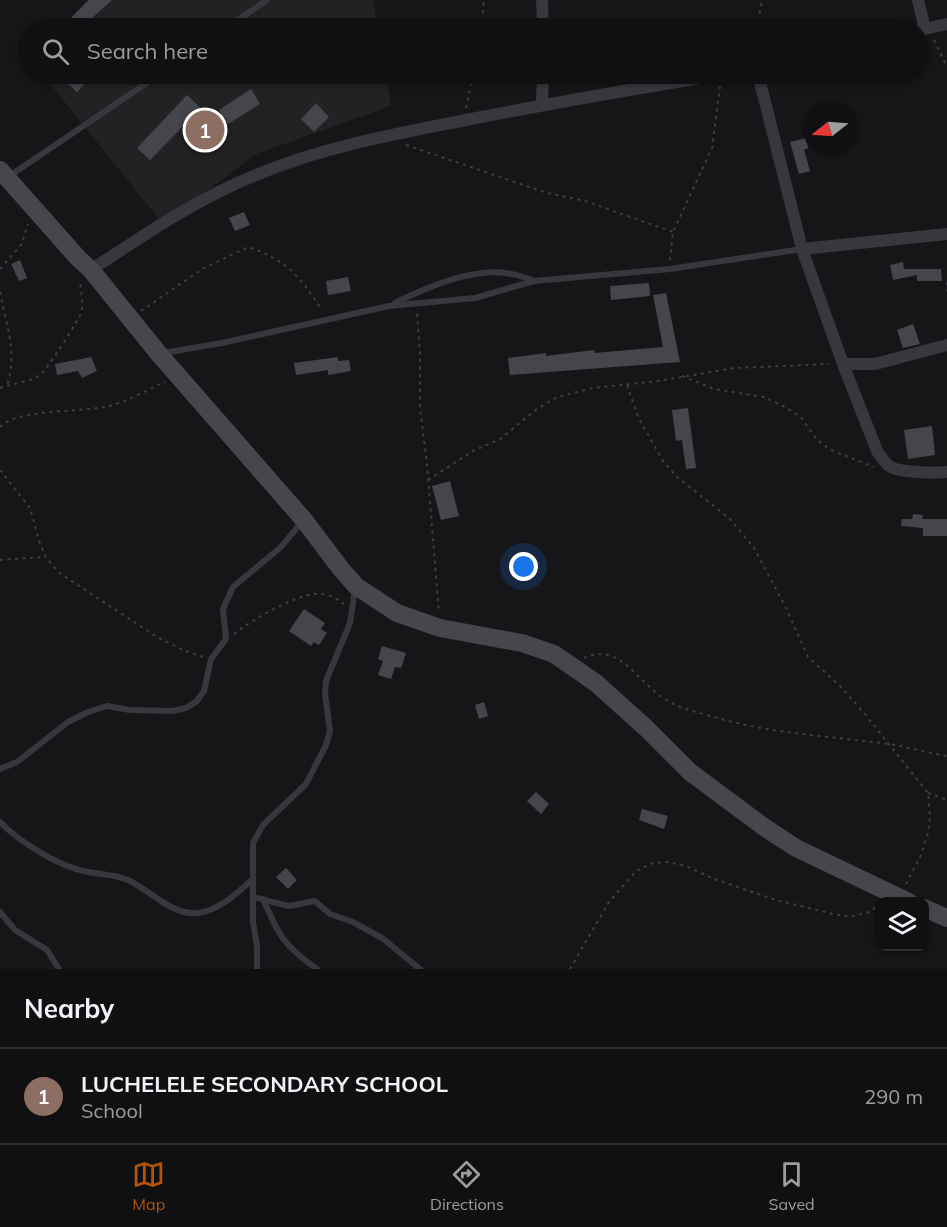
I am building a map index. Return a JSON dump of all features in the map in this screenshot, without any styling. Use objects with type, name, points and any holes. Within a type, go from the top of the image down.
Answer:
[{"type":"main road","points":[[4,174],[85,264],[159,354],[304,520],[356,585],[397,613],[440,628],[522,643],[554,654],[596,683],[690,772],[764,827],[796,848],[900,897]]},
{"type":"main road","points":[[929,910],[947,918]]},
{"type":"street","points":[[542,0],[543,18]]},
{"type":"street","points":[[918,0],[920,18]]},
{"type":"street","points":[[929,28],[947,24]]},
{"type":"street","points":[[542,105],[543,84]]},
{"type":"street","points":[[85,264],[209,196],[256,175],[310,156],[374,137],[665,84]]},
{"type":"street","points":[[761,84],[802,249],[877,451],[891,468],[934,473],[947,472]]},
{"type":"street","points":[[802,249],[947,234]]},
{"type":"street","points":[[843,364],[875,364],[947,345]]},
{"type":"lane","points":[[241,18],[267,0]]},
{"type":"lane","points":[[4,174],[144,84]]},
{"type":"lane","points":[[159,354],[222,343],[389,306],[475,298],[534,281],[670,269],[802,249]]},
{"type":"lane","points":[[389,306],[424,288],[480,274],[512,274],[534,281]]},
{"type":"lane","points":[[0,769],[17,762],[68,723],[98,709],[107,706],[130,710],[173,711],[186,708],[197,701],[204,690],[211,659],[226,639],[223,609],[233,587],[281,546],[304,520]]},
{"type":"lane","points":[[257,969],[257,946],[253,922],[253,843],[263,825],[306,784],[326,745],[330,731],[325,694],[326,681],[350,623],[356,585]]},
{"type":"lane","points":[[0,822],[10,832],[35,849],[67,865],[86,872],[114,875],[130,881],[181,911],[198,914],[214,909],[253,879]]},
{"type":"lane","points":[[253,897],[289,906],[315,901],[330,914],[353,921],[382,938],[420,969]]},
{"type":"lane","points":[[262,899],[276,930],[288,946],[317,969]]},
{"type":"lane","points":[[0,912],[15,930],[47,950],[59,969]]},
{"type":"path","points":[[481,18],[484,0]]},
{"type":"path","points":[[759,18],[762,0]]},
{"type":"path","points":[[929,36],[938,45],[947,67]]},
{"type":"path","points":[[464,120],[471,84]]},
{"type":"path","points":[[670,269],[673,232],[712,148],[722,84]]},
{"type":"path","points":[[374,137],[408,145],[547,194],[585,201],[673,232]]},
{"type":"path","points":[[0,269],[21,245],[33,207]]},
{"type":"path","points":[[131,319],[194,274],[248,247],[266,253],[292,269],[328,320]]},
{"type":"path","points":[[0,388],[38,377],[45,371],[83,309],[85,264]]},
{"type":"path","points":[[947,282],[947,291]]},
{"type":"path","points":[[0,292],[13,355],[7,385]]},
{"type":"path","points":[[416,302],[420,352],[420,408],[440,628]]},
{"type":"path","points":[[428,480],[473,451],[500,439],[537,409],[557,397],[593,388],[734,368],[843,364]]},
{"type":"path","points":[[681,376],[714,389],[764,397],[800,416],[818,441],[832,451],[872,467],[891,468]]},
{"type":"path","points":[[0,427],[15,418],[33,414],[111,406],[179,377]]},
{"type":"path","points":[[627,384],[638,417],[663,461],[677,477],[730,519],[754,548],[786,608],[808,657],[840,686],[928,793],[947,800]]},
{"type":"path","points":[[0,470],[30,508],[39,541],[46,557],[58,572],[101,598],[130,620],[183,650],[211,659]]},
{"type":"path","points":[[0,560],[46,557]]},
{"type":"path","points":[[226,639],[257,617],[290,602],[316,594],[328,595],[352,608]]},
{"type":"path","points":[[571,664],[588,656],[609,654],[616,656],[662,697],[680,707],[733,723],[761,729],[890,744],[947,756]]},
{"type":"path","points":[[905,897],[928,834],[930,817],[928,793]]},
{"type":"path","points":[[570,969],[609,902],[636,872],[653,863],[667,862],[686,866],[714,879],[776,900],[833,914],[850,917],[869,912],[875,908]]},
{"type":"shaded area","points":[[87,0],[373,0],[376,18],[70,18]]},
{"type":"shaded area","points":[[50,84],[388,84],[391,106],[256,154],[163,224]]},
{"type":"building","points":[[89,0],[112,0],[92,18],[71,18]]},
{"type":"building","points":[[68,84],[84,84],[77,92]]},
{"type":"building","points":[[251,89],[260,104],[228,124],[219,110]]},
{"type":"building","points":[[187,95],[201,108],[150,160],[137,148]]},
{"type":"building","points":[[316,103],[329,117],[314,132],[301,119]]},
{"type":"building","points":[[803,139],[803,156],[806,156],[810,171],[799,174],[790,142]]},
{"type":"building","points":[[244,212],[250,225],[235,231],[229,218]]},
{"type":"building","points":[[20,260],[27,278],[19,281],[11,264]]},
{"type":"building","points":[[903,262],[904,269],[941,269],[942,281],[917,281],[917,275],[893,280],[890,265]]},
{"type":"building","points":[[348,277],[351,291],[328,295],[326,281]]},
{"type":"building","points":[[649,283],[650,296],[611,300],[610,286]]},
{"type":"building","points":[[666,293],[680,362],[510,375],[508,358],[546,353],[546,356],[594,350],[595,353],[663,347],[653,295]]},
{"type":"building","points":[[913,324],[920,344],[903,348],[897,330]]},
{"type":"building","points":[[91,357],[97,371],[82,378],[78,371],[57,375],[55,364]]},
{"type":"building","points":[[338,357],[338,361],[349,360],[351,371],[328,375],[328,370],[296,375],[294,363]]},
{"type":"building","points":[[688,408],[696,468],[686,469],[682,440],[676,441],[672,410]]},
{"type":"building","points":[[932,426],[935,455],[908,459],[904,430]]},
{"type":"building","points":[[450,481],[459,516],[441,520],[432,486]]},
{"type":"building","points":[[913,514],[923,515],[922,519],[947,519],[947,536],[923,536],[923,528],[901,526],[902,519],[912,519]]},
{"type":"building","points":[[304,609],[325,623],[321,629],[327,633],[319,645],[314,642],[311,646],[289,631]]},
{"type":"building","points":[[382,646],[406,653],[401,668],[395,667],[391,679],[378,675],[383,661],[378,659]]},
{"type":"building","points":[[484,702],[488,716],[479,719],[475,705]]},
{"type":"building","points":[[536,792],[549,804],[541,814],[527,801]]},
{"type":"building","points":[[642,809],[668,816],[664,829],[639,820]]},
{"type":"building","points":[[286,868],[297,880],[288,889],[276,877]]},
{"type":"place","name":"LUCHELELE SECONDARY SCHOOL","points":[[205,130]]}]
